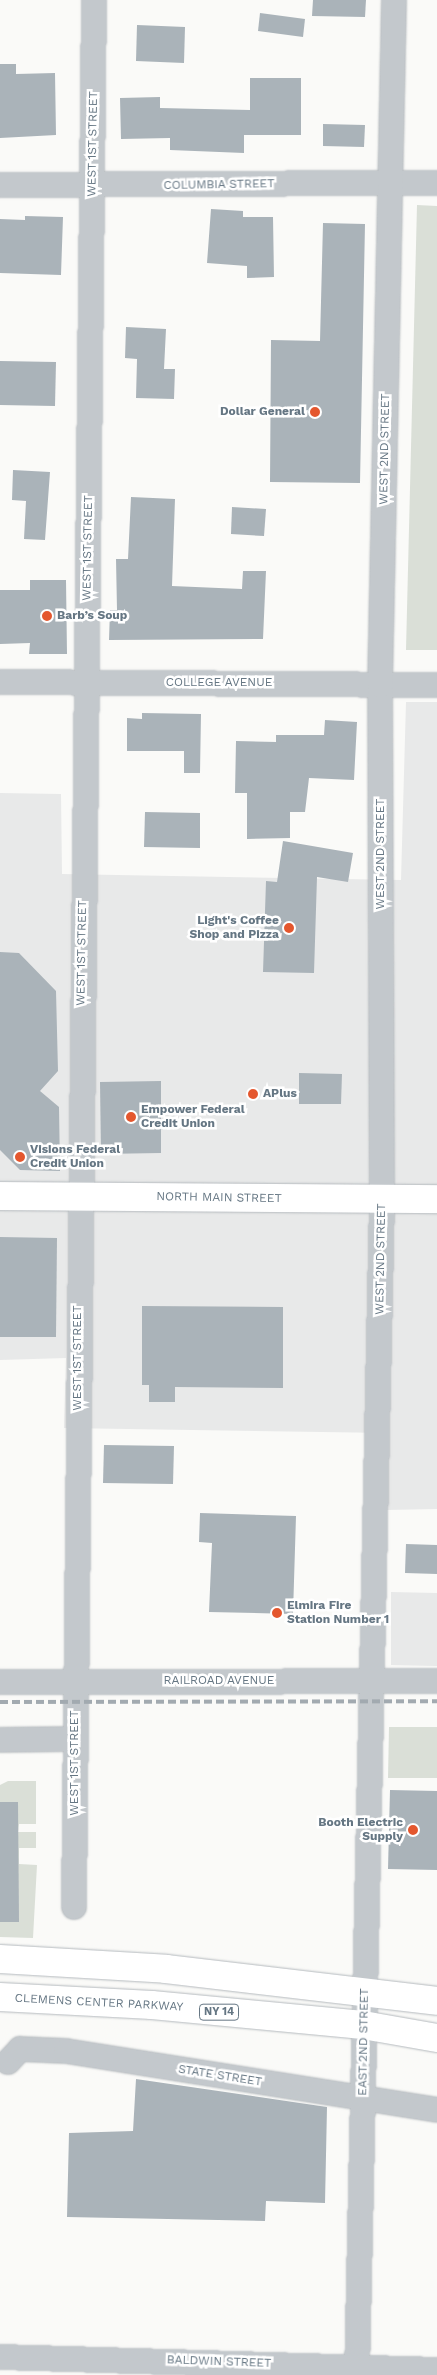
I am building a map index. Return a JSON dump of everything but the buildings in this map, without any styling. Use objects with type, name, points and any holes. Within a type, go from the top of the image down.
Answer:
[{"type":"main road","name":"NORTH MAIN STREET","points":[[0,1196],[437,1199]]},
{"type":"main road","points":[[0,1959],[166,1969],[437,2001]]},
{"type":"main road","name":"CLEMENS CENTER PARKWAY","points":[[0,1997],[152,2005],[364,2025],[437,2038]]},
{"type":"street","name":"WEST 1ST STREET","points":[[74,1907],[78,1197],[94,186],[94,0]]},
{"type":"street","name":"WEST 2ND STREET","points":[[370,1709],[382,1199],[380,685],[394,0]]},
{"type":"street","name":"COLUMBIA STREET","points":[[0,185],[437,183]]},
{"type":"street","name":"COLLEGE AVENUE","points":[[0,682],[437,685]]},
{"type":"street","name":"RAILROAD AVENUE","points":[[0,1682],[437,1681]]},
{"type":"street","name":"EAST 2ND STREET","points":[[357,2372],[370,1709]]},
{"type":"street","points":[[0,1740],[75,1739]]},
{"type":"street","name":"STATE STREET","points":[[8,2062],[20,2049],[66,2051],[363,2100],[437,2110]]},
{"type":"street","name":"BALDWIN STREET","points":[[0,2357],[231,2360],[357,2372],[437,2370]]},
{"type":"shaded area","points":[[417,205],[437,206],[437,650],[406,650]]},
{"type":"shaded area","points":[[406,702],[437,702],[437,1509],[386,1510],[389,1433],[64,1428],[66,1358],[0,1360],[0,793],[61,794],[62,874],[401,880]]},
{"type":"shaded area","points":[[391,1592],[437,1593],[437,1666],[391,1665]]},
{"type":"shaded area","points":[[389,1727],[437,1727],[437,1778],[388,1778]]},
{"type":"shaded area","points":[[8,1781],[36,1781],[36,1824],[19,1824],[18,1832],[36,1832],[36,1848],[19,1848],[19,1864],[37,1865],[33,1938],[0,1937],[0,1785]]},
{"type":"railway","points":[[0,1702],[437,1701]]},
{"type":"place","name":"Dollar General","points":[[315,412]]},
{"type":"place","name":"Barb’s Soup","points":[[47,616]]},
{"type":"place","name":"Light's Coffee Shop and Pizza","points":[[289,928]]},
{"type":"place","name":"APlus","points":[[253,1094]]},
{"type":"place","name":"Empower Federal Credit Union","points":[[131,1117]]},
{"type":"place","name":"Visions Federal Credit Union","points":[[20,1157]]},
{"type":"place","name":"Elmira Fire Station Number 1","points":[[277,1613]]},
{"type":"place","name":"Booth Electric Supply","points":[[413,1830]]}]
